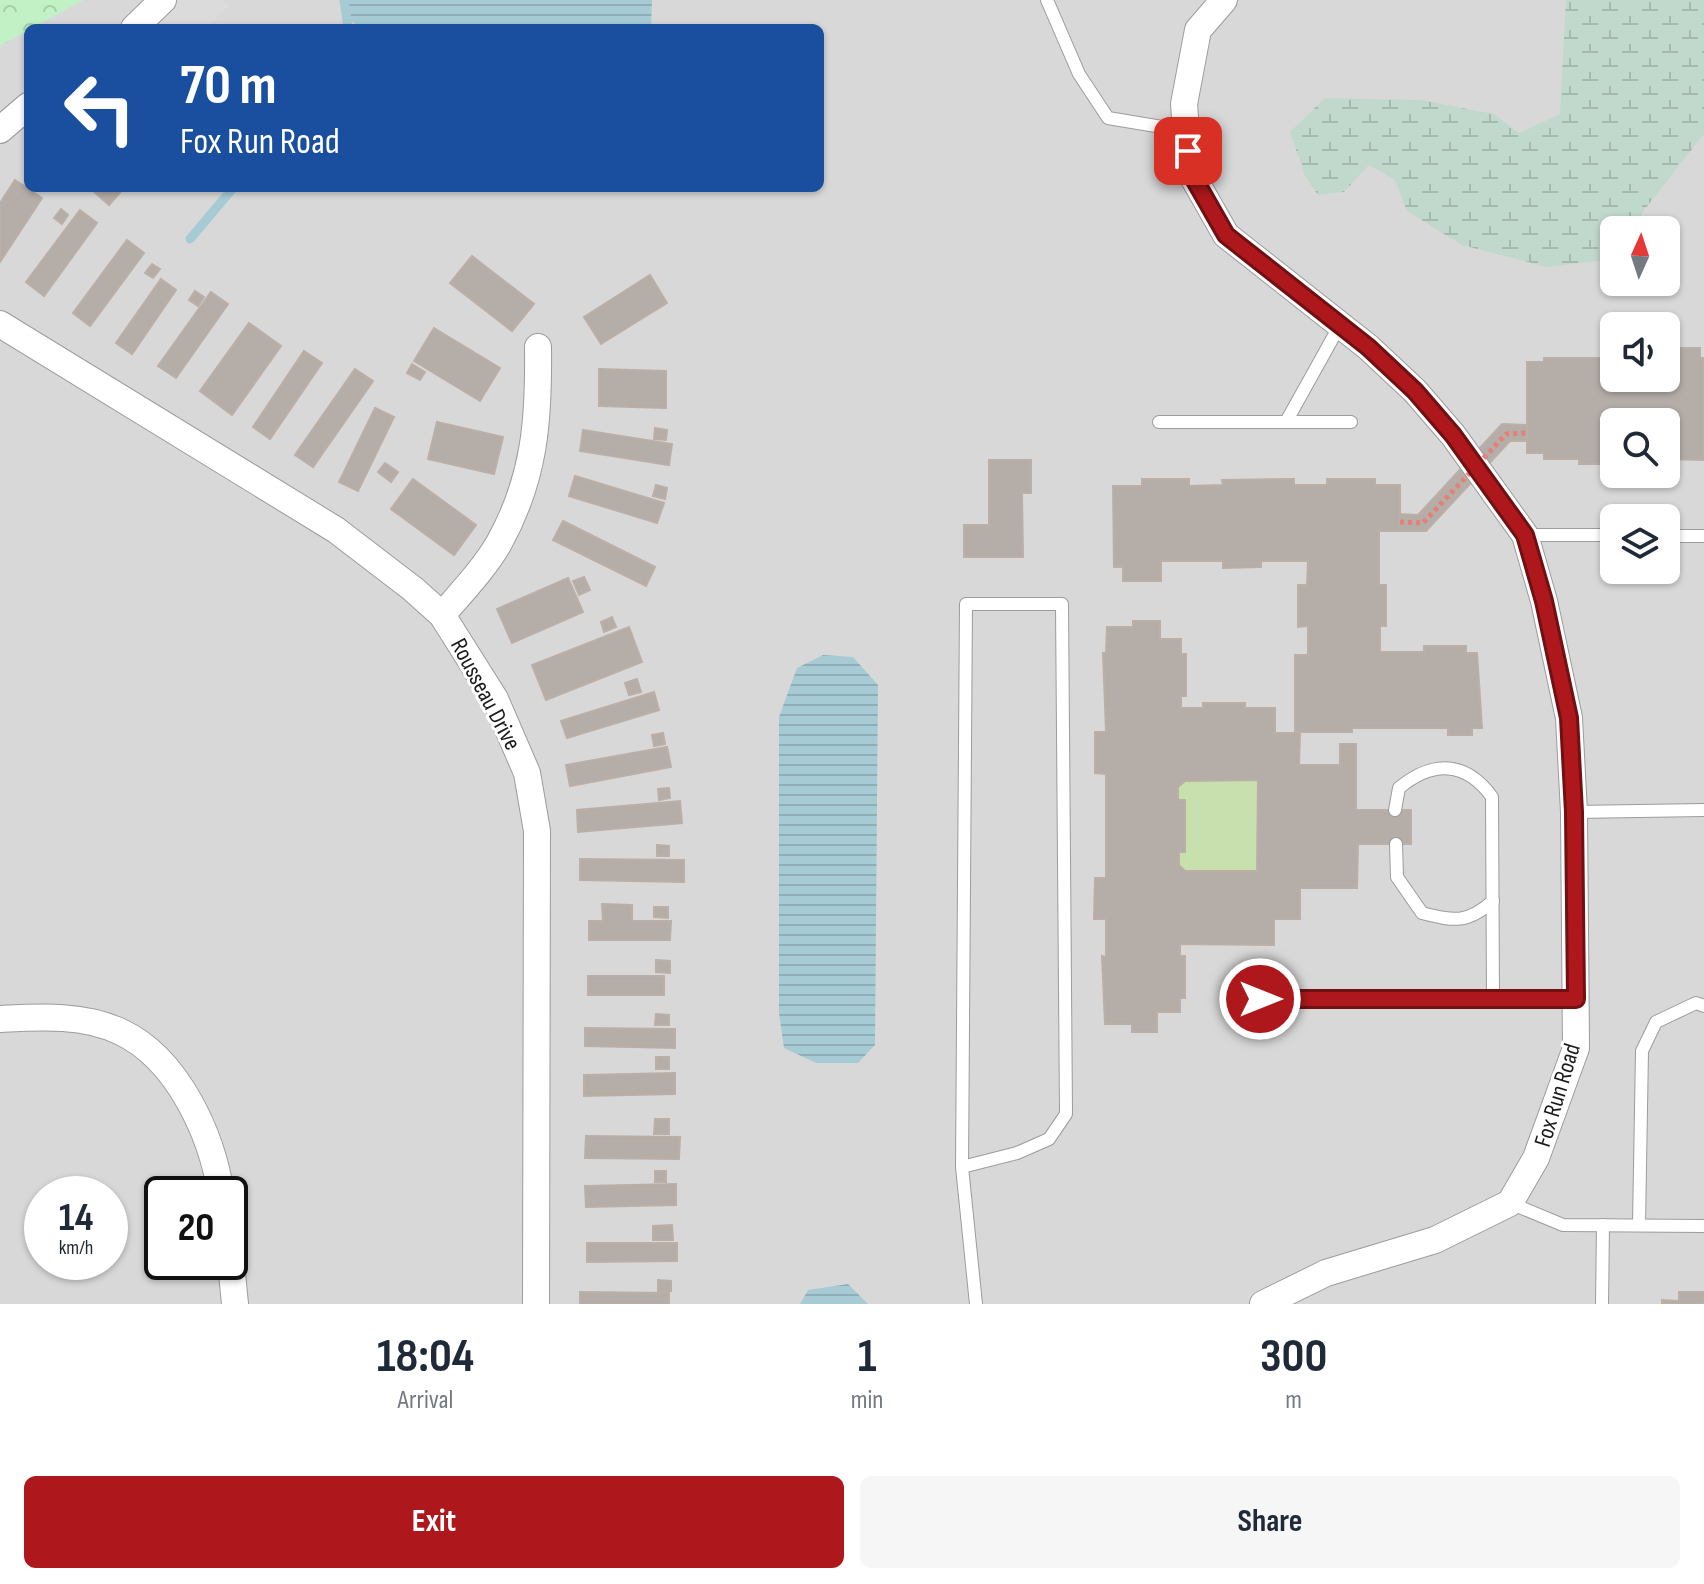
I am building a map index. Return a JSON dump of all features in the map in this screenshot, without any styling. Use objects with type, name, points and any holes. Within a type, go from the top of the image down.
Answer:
[{"type":"street","points":[[138,24],[163,0]]},
{"type":"street","name":"Fox Run Road","points":[[1224,0],[1198,30],[1184,104],[1189,170],[1226,235],[1340,325],[1415,391],[1453,435],[1525,535],[1544,601],[1569,718],[1574,812],[1576,1048],[1536,1158],[1510,1203]]},
{"type":"street","points":[[0,130],[24,109]]},
{"type":"street","name":"Rousseau Drive","points":[[0,324],[336,530],[442,615],[495,699],[527,773],[537,831],[536,1304]]},
{"type":"street","points":[[442,615],[498,544],[527,482],[539,419],[538,347]]},
{"type":"street","points":[[0,1019],[53,1016],[87,1022],[121,1032],[159,1059],[192,1108],[218,1176]]},
{"type":"street","points":[[1263,1304],[1326,1273],[1435,1240],[1510,1203]]},
{"type":"street","points":[[233,1280],[235,1304]]},
{"type":"lane","points":[[1047,0],[1079,74],[1108,118],[1186,131]]},
{"type":"lane","points":[[1286,422],[1340,325]]},
{"type":"lane","points":[[1159,422],[1351,422]]},
{"type":"lane","points":[[1525,535],[1600,535]]},
{"type":"lane","points":[[1680,536],[1704,536]]},
{"type":"lane","points":[[962,1167],[1017,1153],[1049,1139],[1066,1114],[1062,604],[966,604],[962,1167],[976,1304]]},
{"type":"lane","points":[[1395,810],[1399,788],[1413,776],[1437,768],[1457,769],[1478,777],[1492,797],[1493,999]]},
{"type":"lane","points":[[1574,812],[1704,810]]},
{"type":"lane","points":[[1396,844],[1397,877],[1422,913],[1453,921],[1476,916],[1493,901]]},
{"type":"lane","points":[[1260,999],[1576,999]]},
{"type":"lane","points":[[1639,1225],[1642,1051],[1656,1022],[1696,1003],[1704,1006]]},
{"type":"lane","points":[[1510,1203],[1563,1225],[1704,1226]]},
{"type":"lane","points":[[1602,1304],[1603,1225]]},
{"type":"path","points":[[1400,522],[1423,523],[1506,434],[1527,433]]},
{"type":"shaded area","points":[[0,0],[1704,0],[1704,1304],[0,1304]]},
{"type":"shaded area","points":[[163,0],[224,0],[229,6],[210,24],[138,24]]},
{"type":"green space","points":[[0,0],[83,0],[40,24],[24,24],[24,33],[0,46]]},
{"type":"green space","points":[[1566,0],[1704,0],[1704,134],[1641,216],[1600,216],[1600,261],[1547,267],[1462,245],[1407,211],[1395,180],[1369,165],[1344,192],[1318,195],[1305,176],[1290,132],[1325,98],[1420,100],[1494,114],[1519,133],[1560,114]]},
{"type":"green space","points":[[1258,780],[1257,871],[1185,871],[1179,866],[1179,852],[1185,852],[1185,800],[1178,800],[1178,787],[1185,781]]},
{"type":"water","points":[[344,0],[652,0],[651,24],[356,24],[348,19]]},
{"type":"water","points":[[823,655],[853,657],[878,685],[875,1045],[858,1063],[816,1063],[784,1048],[779,1013],[779,717],[797,668]]},
{"type":"water","points":[[848,1284],[868,1304],[800,1304],[808,1290]]},
{"type":"building","points":[[15,180],[24,186],[24,192],[33,192],[42,198],[0,262],[0,203]]},
{"type":"building","points":[[94,192],[120,192],[109,205]]},
{"type":"building","points":[[61,209],[68,215],[62,224],[54,218]]},
{"type":"building","points":[[80,210],[97,223],[44,296],[26,282]]},
{"type":"building","points":[[127,240],[144,253],[90,326],[73,313]]},
{"type":"building","points":[[472,256],[534,304],[512,331],[450,283]]},
{"type":"building","points":[[152,264],[160,269],[153,278],[145,273]]},
{"type":"building","points":[[650,275],[667,303],[601,344],[584,317]]},
{"type":"building","points":[[161,279],[176,290],[132,354],[116,343]]},
{"type":"building","points":[[195,291],[204,297],[198,306],[189,300]]},
{"type":"building","points":[[211,292],[228,304],[176,378],[158,366]]},
{"type":"building","points":[[249,323],[281,346],[232,415],[200,391]]},
{"type":"building","points":[[434,328],[500,368],[480,401],[414,361]]},
{"type":"building","points":[[1680,348],[1700,348],[1700,358],[1704,358],[1704,460],[1680,459],[1680,408],[1600,408],[1600,464],[1579,464],[1579,459],[1544,459],[1544,453],[1527,453],[1527,362],[1544,362],[1544,358],[1600,358],[1600,392],[1680,392]]},
{"type":"building","points":[[304,351],[322,363],[270,439],[253,427]]},
{"type":"building","points":[[412,364],[425,372],[420,380],[407,373]]},
{"type":"building","points":[[355,369],[373,381],[313,467],[295,455]]},
{"type":"building","points":[[599,369],[666,371],[666,408],[599,406]]},
{"type":"building","points":[[375,408],[394,417],[358,491],[339,482]]},
{"type":"building","points":[[437,422],[503,437],[494,474],[428,459]]},
{"type":"building","points":[[1502,424],[1527,425],[1527,441],[1510,441],[1426,531],[1400,531],[1400,514],[1418,515]]},
{"type":"building","points":[[655,428],[667,430],[666,440],[654,439]]},
{"type":"building","points":[[583,430],[672,444],[669,465],[580,451]]},
{"type":"building","points":[[989,460],[1031,460],[1031,493],[1022,493],[1023,557],[964,557],[964,525],[989,525]]},
{"type":"building","points":[[385,463],[398,472],[391,482],[378,472]]},
{"type":"building","points":[[575,476],[664,503],[657,523],[569,496]]},
{"type":"building","points":[[413,479],[476,525],[454,555],[391,509]]},
{"type":"building","points":[[1142,479],[1189,479],[1189,486],[1223,485],[1222,480],[1294,479],[1294,485],[1327,485],[1327,479],[1375,479],[1375,485],[1400,485],[1400,531],[1379,531],[1379,585],[1386,585],[1386,626],[1380,626],[1380,652],[1424,652],[1424,646],[1466,646],[1466,653],[1477,653],[1482,728],[1472,728],[1472,735],[1448,735],[1448,728],[1352,728],[1352,732],[1295,732],[1295,655],[1308,655],[1308,626],[1298,627],[1298,585],[1307,585],[1308,561],[1261,561],[1261,567],[1223,568],[1223,561],[1161,561],[1161,581],[1123,581],[1123,567],[1114,567],[1113,486],[1142,486]]},
{"type":"building","points":[[656,485],[667,488],[665,499],[653,496]]},
{"type":"building","points":[[563,521],[655,567],[646,586],[553,540]]},
{"type":"building","points":[[584,577],[590,590],[579,595],[573,581]]},
{"type":"building","points":[[568,578],[583,612],[512,643],[497,609]]},
{"type":"building","points":[[612,617],[616,627],[604,632],[601,622]]},
{"type":"building","points":[[1133,621],[1160,621],[1160,639],[1181,639],[1181,654],[1186,654],[1186,696],[1181,696],[1181,708],[1203,708],[1203,703],[1245,703],[1245,708],[1275,708],[1275,733],[1300,733],[1299,765],[1340,765],[1340,744],[1356,744],[1356,810],[1411,810],[1411,844],[1358,844],[1357,888],[1300,888],[1300,919],[1274,919],[1274,945],[1180,944],[1180,956],[1185,956],[1185,998],[1180,998],[1180,1012],[1157,1012],[1157,1032],[1132,1032],[1132,1024],[1105,1024],[1102,956],[1106,957],[1106,919],[1094,919],[1095,878],[1106,878],[1106,774],[1095,773],[1095,732],[1106,732],[1103,653],[1106,653],[1107,627],[1133,627]],"holes":[[[1258,780],[1257,871],[1185,871],[1179,865],[1179,852],[1185,852],[1185,800],[1178,800],[1178,787],[1185,781]]]},
{"type":"building","points":[[629,627],[642,662],[546,700],[532,665]]},
{"type":"building","points":[[637,679],[641,692],[629,695],[625,683]]},
{"type":"building","points":[[654,692],[659,710],[567,738],[561,721]]},
{"type":"building","points":[[663,733],[665,744],[654,746],[652,735]]},
{"type":"building","points":[[667,747],[671,767],[570,786],[566,765]]},
{"type":"building","points":[[669,788],[670,798],[659,800],[658,789]]},
{"type":"building","points":[[680,801],[682,823],[578,832],[577,810]]},
{"type":"building","points":[[657,845],[669,846],[669,856],[657,856]]},
{"type":"building","points":[[580,859],[684,860],[684,882],[580,880]]},
{"type":"building","points":[[602,904],[632,905],[632,921],[671,921],[670,940],[589,940],[589,921],[603,921]]},
{"type":"building","points":[[654,907],[668,907],[668,918],[654,917]]},
{"type":"building","points":[[656,960],[670,961],[670,973],[656,972]]},
{"type":"building","points":[[588,976],[664,976],[664,995],[588,995]]},
{"type":"building","points":[[656,1014],[669,1015],[669,1025],[655,1025]]},
{"type":"building","points":[[585,1028],[675,1029],[675,1048],[585,1046]]},
{"type":"building","points":[[656,1057],[669,1057],[669,1069],[656,1069]]},
{"type":"building","points":[[675,1073],[675,1094],[584,1096],[584,1075]]},
{"type":"building","points":[[655,1119],[669,1119],[669,1134],[654,1134]]},
{"type":"building","points":[[586,1136],[680,1137],[679,1159],[585,1158]]},
{"type":"building","points":[[655,1171],[666,1171],[666,1182],[655,1182]]},
{"type":"building","points":[[676,1184],[676,1205],[586,1207],[585,1186]]},
{"type":"building","points":[[672,1225],[673,1240],[653,1240],[653,1226]]},
{"type":"building","points":[[587,1243],[677,1243],[677,1261],[587,1262]]},
{"type":"building","points":[[658,1280],[671,1281],[671,1291],[658,1291]]},
{"type":"building","points":[[580,1292],[669,1293],[669,1304],[580,1304]]},
{"type":"building","points":[[1679,1292],[1704,1292],[1704,1304],[1662,1304],[1662,1300],[1679,1301]]},
{"type":"waterway","points":[[344,0],[347,24]]},
{"type":"waterway","points":[[190,239],[230,192]]},
{"type":"route","points":[[1188,151],[1189,170],[1226,235],[1368,347],[1415,391],[1453,435],[1525,535],[1544,601],[1569,718],[1574,812],[1576,999],[1260,999]]}]
